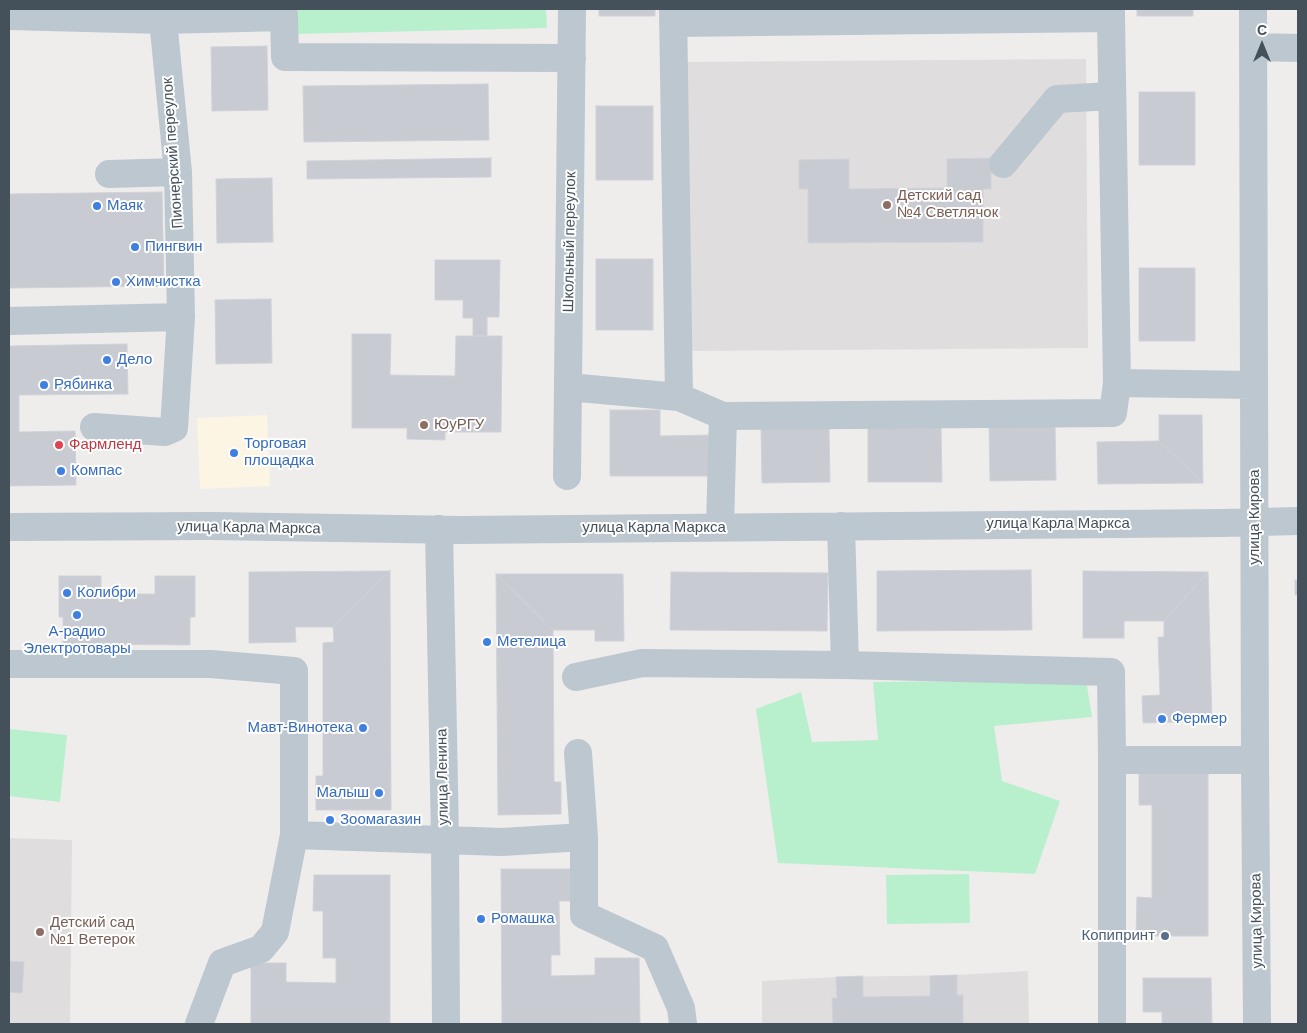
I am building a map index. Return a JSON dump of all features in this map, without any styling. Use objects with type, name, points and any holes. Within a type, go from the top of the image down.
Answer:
[{"type":"street","name":"Школьный переулок","points":[[567,476],[572,9]]},
{"type":"street","name":"улица Кирова","points":[[1253,9],[1255,760],[1258,1024]]},
{"type":"street","points":[[9,16],[163,20],[284,13],[285,57],[572,58]]},
{"type":"street","points":[[568,387],[679,397],[723,416],[1113,413],[1117,383],[1111,13],[673,16],[679,397]]},
{"type":"street","name":"Пионерский переулок","points":[[94,427],[165,432],[175,427],[181,317],[178,172],[163,20]]},
{"type":"street","points":[[1253,47],[1298,48]]},
{"type":"street","points":[[1003,164],[1057,99],[1112,96]]},
{"type":"street","points":[[109,174],[178,172]]},
{"type":"street","points":[[9,321],[181,317]]},
{"type":"street","points":[[1117,383],[1254,385]]},
{"type":"street","points":[[720,528],[723,416]]},
{"type":"street","name":"улица Карла Маркса","points":[[9,527],[212,526],[370,530],[1298,521]]},
{"type":"street","points":[[841,526],[845,665]]},
{"type":"street","name":"улица Ленина","points":[[439,529],[445,839],[446,1024]]},
{"type":"street","points":[[576,677],[642,663],[845,665],[1112,672],[1112,1024]]},
{"type":"street","points":[[9,664],[211,664],[294,671],[294,835],[275,932],[261,949],[222,964],[199,1024]]},
{"type":"street","points":[[578,752],[584,837],[584,915],[655,948],[681,1008],[683,1024]]},
{"type":"street","points":[[1112,760],[1255,760]]},
{"type":"street","points":[[294,835],[502,842],[584,837]]},
{"type":"shaded area","name":"Детский сад №4 Светлячок","points":[[1086,59],[1088,348],[688,351],[685,62]]},
{"type":"shaded area","name":"Торговая площадка","points":[[267,415],[270,486],[200,489],[197,418]]},
{"type":"shaded area","name":"Детский сад №1 Ветерок","points":[[9,838],[72,840],[70,1024],[9,1024]]},
{"type":"shaded area","points":[[1028,971],[1029,1024],[762,1024],[762,981]]},
{"type":"green space","points":[[295,9],[546,9],[547,28],[296,34]]},
{"type":"green space","points":[[1086,680],[1092,717],[994,726],[1002,781],[1060,801],[1035,874],[778,863],[756,709],[801,692],[812,742],[878,740],[873,682]]},
{"type":"green space","points":[[9,729],[67,735],[60,802],[9,796]]},
{"type":"green space","points":[[969,874],[970,923],[887,924],[886,875]]},
{"type":"building","points":[[599,9],[655,9],[655,16],[599,16]]},
{"type":"building","points":[[1137,9],[1193,9],[1193,16],[1137,16]]},
{"type":"building","points":[[267,46],[268,110],[212,111],[211,47]]},
{"type":"building","points":[[488,84],[489,140],[304,142],[303,86]]},
{"type":"building","points":[[1139,92],[1195,92],[1195,165],[1139,165]]},
{"type":"building","points":[[596,106],[653,106],[653,180],[596,180]]},
{"type":"building","points":[[491,158],[491,177],[307,179],[307,161]]},
{"type":"building","points":[[991,158],[991,189],[983,189],[983,242],[808,243],[808,189],[799,189],[799,160],[849,159],[849,189],[947,188],[947,159]]},
{"type":"building","points":[[272,178],[273,242],[217,243],[216,179]]},
{"type":"building","points":[[162,192],[164,286],[9,288],[9,194]]},
{"type":"building","points":[[596,259],[653,259],[653,330],[596,330]]},
{"type":"building","points":[[435,260],[500,260],[499,317],[487,317],[487,336],[473,336],[473,318],[463,318],[463,300],[435,300]]},
{"type":"building","points":[[1139,268],[1195,268],[1195,341],[1139,341]]},
{"type":"building","points":[[271,299],[272,363],[216,364],[215,300]]},
{"type":"building","points":[[352,334],[391,334],[390,375],[455,376],[456,336],[502,336],[501,432],[445,432],[445,440],[407,439],[407,428],[352,428]]},
{"type":"building","points":[[127,344],[128,394],[19,395],[19,432],[75,431],[76,485],[9,486],[9,346]]},
{"type":"building","points":[[610,410],[660,410],[660,436],[713,435],[713,476],[610,476]]},
{"type":"building","points":[[1159,415],[1202,415],[1203,483],[1159,441]]},
{"type":"building","points":[[1055,424],[1056,480],[990,481],[989,425]]},
{"type":"building","points":[[868,426],[941,426],[942,482],[868,482]]},
{"type":"building","points":[[829,427],[830,482],[762,483],[761,428]]},
{"type":"building","points":[[1159,441],[1203,483],[1098,484],[1097,442]]},
{"type":"building","points":[[1031,570],[1032,630],[877,631],[877,571]]},
{"type":"building","points":[[390,571],[333,627],[295,627],[296,642],[249,643],[249,572]]},
{"type":"building","points":[[390,571],[391,810],[316,810],[316,776],[323,776],[323,643],[334,642],[333,627]]},
{"type":"building","points":[[1083,571],[1208,572],[1164,621],[1124,621],[1124,638],[1083,638]]},
{"type":"building","points":[[671,572],[828,573],[827,631],[670,630]]},
{"type":"building","points":[[1208,572],[1212,721],[1143,723],[1142,696],[1160,695],[1158,637],[1164,637],[1164,621]]},
{"type":"building","points":[[496,574],[623,574],[624,641],[595,641],[595,630],[553,630]]},
{"type":"building","points":[[496,574],[553,630],[554,782],[561,782],[561,814],[498,815]]},
{"type":"building","points":[[59,576],[101,576],[101,594],[155,594],[155,576],[195,576],[195,617],[190,617],[190,645],[63,644],[63,617],[59,617]]},
{"type":"building","points":[[1295,580],[1298,580],[1298,595],[1295,595]]},
{"type":"building","points":[[1139,771],[1208,771],[1208,936],[1136,936],[1137,897],[1152,898],[1152,805],[1139,805]]},
{"type":"building","points":[[501,869],[571,869],[571,901],[559,901],[560,955],[551,955],[551,976],[595,975],[595,958],[639,958],[640,1023],[502,1024]]},
{"type":"building","points":[[314,875],[390,875],[390,1024],[251,1024],[251,963],[286,963],[286,982],[336,983],[336,958],[323,958],[323,911],[313,911]]},
{"type":"building","points":[[9,961],[24,962],[22,993],[9,992]]},
{"type":"building","points":[[957,975],[957,995],[963,995],[963,1024],[833,1024],[832,998],[837,998],[836,977],[863,976],[863,997],[930,996],[930,976]]},
{"type":"building","points":[[1143,978],[1211,978],[1212,1024],[1162,1024],[1162,1012],[1143,1012]]},
{"type":"place","name":"Детский сад №4 Светлячок","points":[[887,205]]},
{"type":"place","name":"Маяк","points":[[97,206]]},
{"type":"place","name":"Пингвин","points":[[135,247]]},
{"type":"place","name":"Химчистка","points":[[116,282]]},
{"type":"place","name":"Дело","points":[[107,360]]},
{"type":"place","name":"Рябинка","points":[[44,385]]},
{"type":"place","name":"ЮуРГУ","points":[[424,425]]},
{"type":"place","name":"Фармленд","points":[[59,445]]},
{"type":"place","name":"Торговая площадка","points":[[234,453]]},
{"type":"place","name":"Компас","points":[[61,471]]},
{"type":"place","name":"Колибри","points":[[67,593]]},
{"type":"place","name":"А-радио Электротовары","points":[[77,615]]},
{"type":"place","name":"Метелица","points":[[487,642]]},
{"type":"place","name":"Фермер","points":[[1162,719]]},
{"type":"place","name":"Мавт-Винотека","points":[[363,728]]},
{"type":"place","name":"Малыш","points":[[379,793]]},
{"type":"place","name":"Зоомагазин","points":[[330,820]]},
{"type":"place","name":"Ромашка","points":[[481,919]]},
{"type":"place","name":"Детский сад №1 Ветерок","points":[[40,932]]},
{"type":"place","name":"Копипринт","points":[[1165,936]]}]
